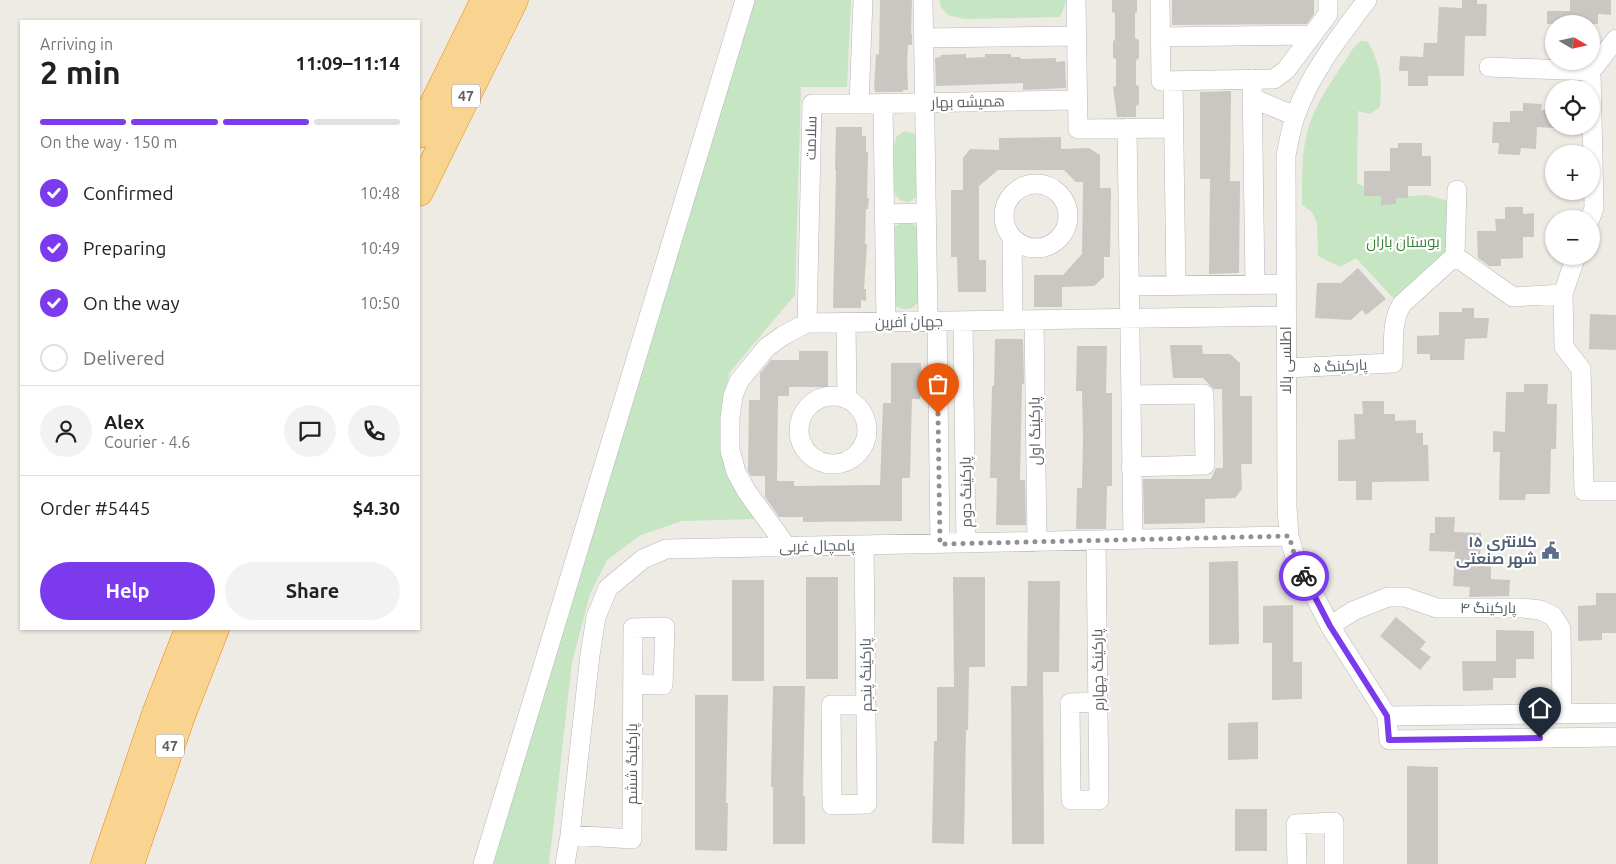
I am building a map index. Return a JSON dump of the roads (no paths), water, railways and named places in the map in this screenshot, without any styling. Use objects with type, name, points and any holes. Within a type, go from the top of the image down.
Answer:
[{"type":"highway","name":"47","points":[[420,132],[485,0]]},
{"type":"highway","name":"47","points":[[420,190],[514,0]]},
{"type":"highway","name":"47","points":[[105,864],[110,844],[156,711],[188,630]]},
{"type":"highway","name":"47","points":[[130,864],[181,716],[215,630]]},
{"type":"street","points":[[483,864],[745,0]]},
{"type":"street","points":[[858,104],[863,0]]},
{"type":"street","name":"پارکینگ دوم","points":[[924,0],[926,213],[938,432],[940,544]]},
{"type":"street","points":[[1076,0],[1078,129],[1174,128]]},
{"type":"street","points":[[1160,0],[1161,81],[1274,79],[1286,70],[1328,14],[1328,0]]},
{"type":"street","name":"اطلسی بالا","points":[[1367,0],[1339,37],[1306,90],[1295,116],[1286,155],[1287,507],[1289,536],[1296,560],[1330,626],[1387,716]]},
{"type":"street","points":[[1160,37],[1312,35]]},
{"type":"street","points":[[924,38],[1076,36]]},
{"type":"street","points":[[1593,210],[1591,71],[1616,39]]},
{"type":"street","points":[[1489,67],[1591,71]]},
{"type":"street","points":[[1252,79],[1255,284]]},
{"type":"street","points":[[1173,81],[1176,285]]},
{"type":"street","points":[[1252,98],[1295,116]]},
{"type":"street","name":"همیشه بهار","points":[[858,104],[1077,100]]},
{"type":"street","points":[[883,103],[886,322]]},
{"type":"street","name":"سلامت","points":[[807,323],[812,104],[858,104]]},
{"type":"street","points":[[1127,128],[1133,539]]},
{"type":"street","points":[[1457,190],[1455,256],[1513,298],[1563,294]]},
{"type":"street","points":[[885,214],[926,213]]},
{"type":"street","points":[[1012,237],[1013,320]]},
{"type":"street","name":"پارکینگ ۵","points":[[1286,368],[1393,363],[1394,320],[1397,312],[1402,304],[1455,256]]},
{"type":"street","points":[[1573,265],[1563,294],[1564,347],[1581,369],[1584,491],[1616,491]]},
{"type":"street","points":[[1129,286],[1286,284]]},
{"type":"street","name":"جهان آفرین","points":[[787,547],[747,492],[736,472],[730,450],[730,418],[733,396],[739,381],[767,347],[784,335],[807,323],[1286,316]]},
{"type":"street","name":"پارکینگ اول","points":[[1034,320],[1037,542]]},
{"type":"street","name":"پارکینگ دوم","points":[[963,321],[966,543]]},
{"type":"street","points":[[846,322],[847,399]]},
{"type":"street","points":[[1131,395],[1204,394],[1205,466],[1132,467]]},
{"type":"street","points":[[938,432],[965,432]]},
{"type":"street","name":"پامچال غربی","points":[[565,864],[596,617],[608,588],[643,558],[666,549],[1289,536]]},
{"type":"street","name":"پارکینگ چهارم","points":[[1096,540],[1100,800],[1071,800],[1070,703],[1098,702]]},
{"type":"street","name":"پارکینگ پنجم","points":[[864,545],[866,705],[867,804],[832,805],[831,706],[866,705]]},
{"type":"street","name":"پارکینگ ۴","points":[[1330,626],[1353,611],[1388,597],[1405,597],[1437,608],[1523,608],[1540,610],[1553,616],[1561,629],[1562,714]]},
{"type":"street","name":"پارکینگ ششم","points":[[570,835],[632,839],[633,628],[665,627],[663,685],[633,684]]},
{"type":"street","points":[[1616,713],[1387,716],[1389,740],[1616,737]]},
{"type":"street","points":[[1297,864],[1296,824],[1334,822],[1334,864]]},
{"type":"street","name":"پامچال غربی","points":[[570,835],[570,864]]},
{"type":"place","name":"کلانتری ۱۵ شهر صنعتی","points":[[1551,551]]},
{"type":"park label","name":"بوستان باران","points":[[1403,242]]}]
